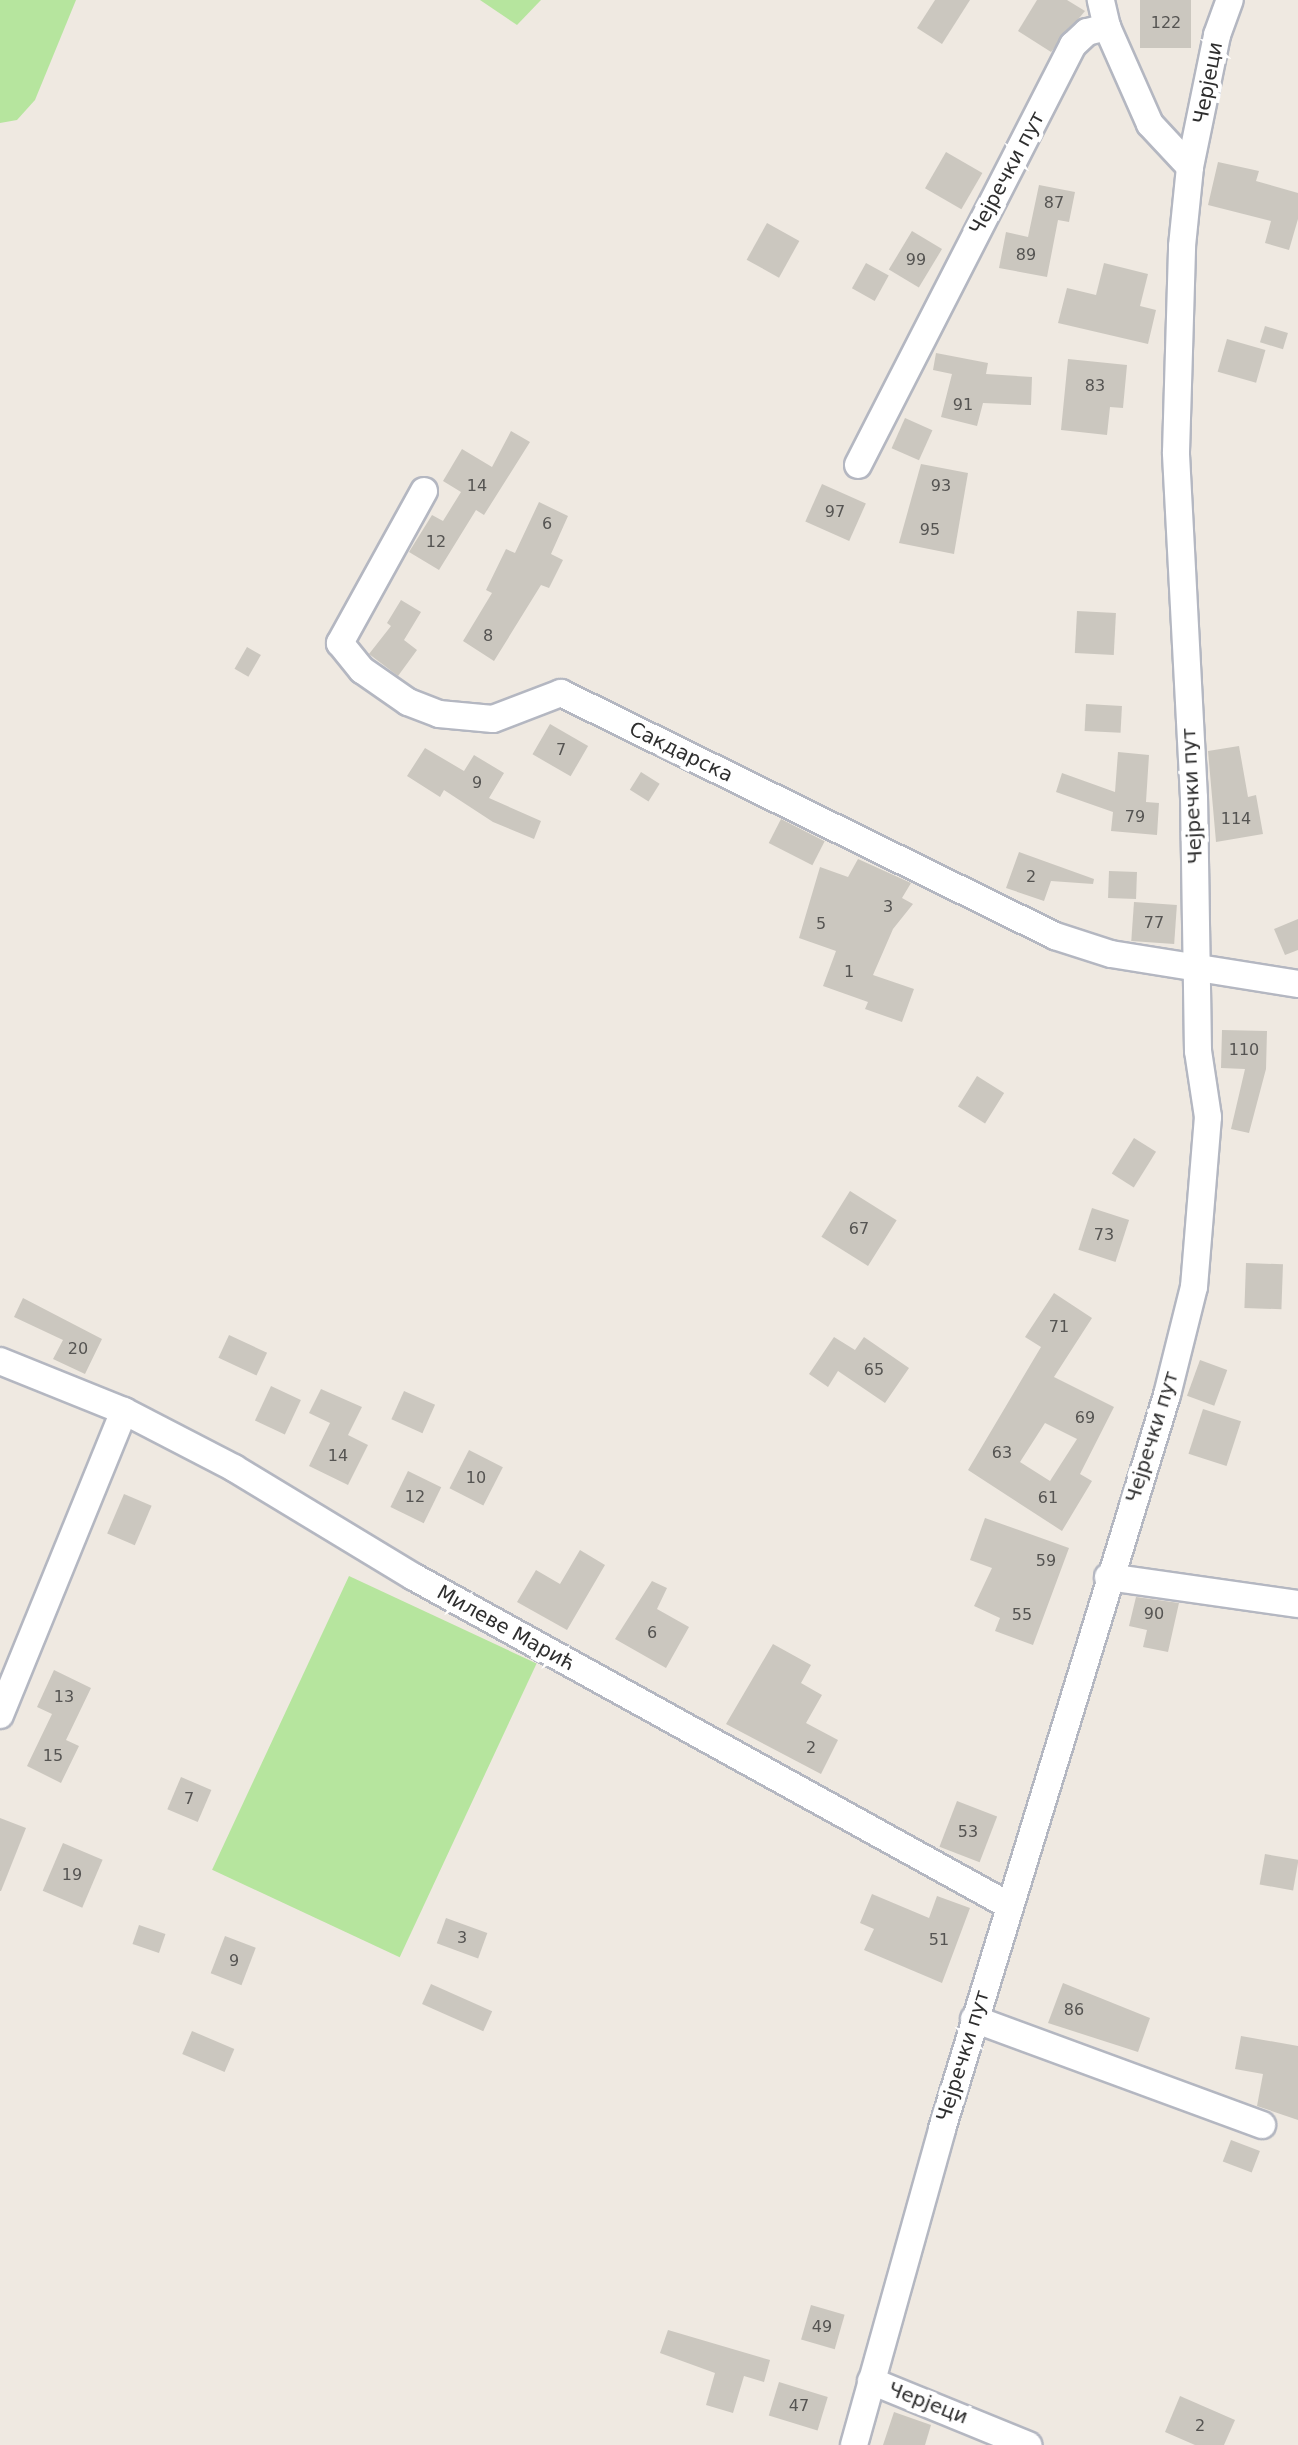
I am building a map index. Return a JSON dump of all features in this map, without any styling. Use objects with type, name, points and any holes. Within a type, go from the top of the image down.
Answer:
[{"type":"street","points":[[1101,0],[1107,27],[1150,124],[1190,167]]},
{"type":"street","name":"Черјеци","points":[[1190,167],[1217,35],[1230,0]]},
{"type":"street","name":"Чејречки пут","points":[[858,465],[1073,45],[1087,32],[1107,27]]},
{"type":"street","name":"Чејречки пут","points":[[854,2445],[974,2019],[1008,1905],[1035,1832],[1108,1577],[1167,1395],[1194,1287],[1208,1117],[1198,1051],[1176,452],[1182,246],[1190,167]]},
{"type":"street","name":"Сакдарска","points":[[424,491],[340,643],[382,687],[439,714],[493,719],[561,693],[1055,936],[1111,954],[1197,964]]},
{"type":"street","points":[[1197,964],[1298,984]]},
{"type":"street","name":"Милеве Мaрић","points":[[0,1361],[124,1411],[1008,1905]]},
{"type":"street","points":[[0,1715],[124,1411]]},
{"type":"street","points":[[1108,1577],[1298,1604]]},
{"type":"street","points":[[974,2019],[1262,2125]]},
{"type":"street","name":"Черјеци","points":[[871,2381],[1028,2445]]},
{"type":"green space","points":[[0,0],[76,0],[35,100],[17,120],[0,123]]},
{"type":"green space","points":[[480,0],[541,0],[517,25]]},
{"type":"green space","points":[[349,1576],[537,1663],[400,1957],[212,1870]]},
{"type":"building","points":[[935,0],[970,0],[942,44],[917,28]]},
{"type":"building","points":[[1037,0],[1067,0],[1085,11],[1051,52],[1018,31]]},
{"type":"building","points":[[1140,0],[1191,0],[1191,48],[1140,48]]},
{"type":"building","points":[[946,152],[982,173],[961,209],[925,188]]},
{"type":"building","points":[[1218,162],[1259,171],[1256,181],[1298,193],[1298,219],[1289,250],[1265,243],[1271,221],[1208,205]]},
{"type":"building","points":[[1039,185],[1075,192],[1069,222],[1058,220],[1047,277],[999,268],[1006,232],[1028,237]]},
{"type":"building","points":[[767,223],[799,241],[779,278],[747,260]]},
{"type":"building","points":[[912,231],[942,249],[919,288],[889,270]]},
{"type":"building","points":[[866,263],[889,276],[875,301],[852,288]]},
{"type":"building","points":[[1104,263],[1148,274],[1140,306],[1156,310],[1148,344],[1058,323],[1067,288],[1096,295]]},
{"type":"building","points":[[1265,326],[1288,333],[1283,349],[1260,342]]},
{"type":"building","points":[[1227,339],[1265,350],[1256,383],[1218,372]]},
{"type":"building","points":[[936,353],[988,363],[986,374],[1032,377],[1031,405],[983,403],[977,426],[941,417],[952,374],[933,370]]},
{"type":"building","points":[[1068,359],[1127,365],[1123,408],[1110,407],[1107,435],[1061,430]]},
{"type":"building","points":[[905,418],[932,430],[919,460],[892,448]]},
{"type":"building","points":[[511,431],[530,442],[484,515],[476,510],[439,570],[409,552],[432,515],[443,521],[461,492],[443,481],[462,449],[492,467]]},
{"type":"building","points":[[921,464],[968,473],[954,554],[899,543]]},
{"type":"building","points":[[822,484],[866,504],[849,541],[805,521]]},
{"type":"building","points":[[539,502],[568,516],[551,554],[563,560],[549,588],[541,585],[494,661],[463,641],[492,593],[486,590],[506,549],[515,553]]},
{"type":"building","points":[[401,600],[421,612],[404,640],[417,650],[398,676],[369,654],[391,626],[387,623]]},
{"type":"building","points":[[1077,611],[1116,613],[1114,655],[1075,653]]},
{"type":"building","points":[[247,647],[261,655],[248,677],[234,669]]},
{"type":"building","points":[[1086,704],[1122,706],[1121,733],[1085,731]]},
{"type":"building","points":[[550,724],[588,746],[571,776],[532,754]]},
{"type":"building","points":[[1239,746],[1248,797],[1256,795],[1263,834],[1216,842],[1208,751]]},
{"type":"building","points":[[425,748],[464,771],[474,755],[504,773],[489,798],[541,821],[534,839],[493,822],[444,790],[440,797],[407,776]]},
{"type":"building","points":[[1118,752],[1149,755],[1146,802],[1159,803],[1157,835],[1111,831],[1113,812],[1056,792],[1062,773],[1115,792]]},
{"type":"building","points":[[641,772],[660,784],[649,801],[630,790]]},
{"type":"building","points":[[781,819],[825,841],[812,865],[769,843]]},
{"type":"building","points":[[1019,852],[1094,879],[1093,884],[1051,881],[1044,901],[1006,888]]},
{"type":"building","points":[[858,859],[911,883],[902,898],[913,904],[893,929],[873,975],[914,989],[902,1022],[865,1009],[868,1002],[823,986],[836,951],[799,938],[820,867],[848,877]]},
{"type":"building","points":[[1109,871],[1137,872],[1136,899],[1108,898]]},
{"type":"building","points":[[1134,902],[1177,905],[1174,944],[1131,941]]},
{"type":"building","points":[[1298,919],[1298,950],[1285,955],[1274,929]]},
{"type":"building","points":[[1222,1030],[1267,1031],[1266,1069],[1249,1133],[1231,1129],[1245,1069],[1221,1068]]},
{"type":"building","points":[[977,1076],[1004,1093],[985,1123],[958,1107]]},
{"type":"building","points":[[1134,1138],[1156,1152],[1134,1187],[1112,1174]]},
{"type":"building","points":[[850,1191],[897,1220],[868,1266],[821,1237]]},
{"type":"building","points":[[1092,1208],[1129,1220],[1115,1262],[1078,1250]]},
{"type":"building","points":[[1246,1263],[1283,1264],[1281,1309],[1244,1308]]},
{"type":"building","points":[[1054,1293],[1092,1318],[1054,1377],[1114,1407],[1080,1474],[1092,1481],[1062,1531],[968,1470],[1041,1347],[1025,1337]],"holes":[[[1045,1423],[1077,1439],[1050,1481],[1020,1462]]]},
{"type":"building","points":[[23,1298],[102,1339],[85,1374],[53,1359],[63,1340],[14,1317]]},
{"type":"building","points":[[229,1335],[267,1353],[256,1375],[218,1358]]},
{"type":"building","points":[[834,1337],[855,1350],[864,1337],[909,1368],[885,1403],[838,1371],[828,1387],[809,1374]]},
{"type":"building","points":[[1200,1360],[1227,1370],[1214,1406],[1187,1396]]},
{"type":"building","points":[[271,1386],[301,1400],[285,1434],[255,1420]]},
{"type":"building","points":[[321,1389],[362,1407],[348,1435],[368,1445],[348,1485],[309,1466],[330,1423],[309,1413]]},
{"type":"building","points":[[404,1391],[435,1405],[422,1433],[391,1419]]},
{"type":"building","points":[[1203,1409],[1241,1421],[1227,1466],[1188,1454]]},
{"type":"building","points":[[469,1450],[503,1467],[483,1506],[449,1488]]},
{"type":"building","points":[[408,1471],[441,1487],[424,1523],[390,1507]]},
{"type":"building","points":[[124,1494],[152,1506],[135,1545],[107,1534]]},
{"type":"building","points":[[985,1518],[1069,1548],[1033,1645],[995,1631],[1000,1618],[974,1606],[992,1568],[970,1560]]},
{"type":"building","points":[[580,1550],[605,1565],[567,1630],[517,1602],[536,1570],[560,1584]]},
{"type":"building","points":[[652,1581],[667,1588],[657,1609],[689,1627],[666,1668],[615,1639]]},
{"type":"building","points":[[1136,1597],[1179,1603],[1168,1652],[1143,1647],[1147,1630],[1129,1626]]},
{"type":"building","points":[[773,1644],[811,1665],[801,1683],[822,1695],[806,1723],[838,1740],[821,1774],[726,1724]]},
{"type":"building","points":[[54,1670],[91,1688],[66,1740],[79,1746],[61,1783],[27,1766],[52,1714],[37,1707]]},
{"type":"building","points":[[181,1777],[211,1790],[198,1822],[167,1809]]},
{"type":"building","points":[[957,1801],[997,1816],[980,1862],[939,1847]]},
{"type":"building","points":[[0,1818],[26,1828],[1,1891],[0,1891]]},
{"type":"building","points":[[63,1843],[103,1860],[82,1908],[43,1891]]},
{"type":"building","points":[[1265,1854],[1298,1860],[1293,1890],[1260,1885]]},
{"type":"building","points":[[872,1894],[929,1918],[937,1896],[970,1908],[942,1983],[864,1950],[874,1929],[860,1923]]},
{"type":"building","points":[[446,1918],[487,1933],[478,1958],[437,1943]]},
{"type":"building","points":[[139,1925],[165,1934],[159,1953],[132,1944]]},
{"type":"building","points":[[225,1936],[256,1948],[241,1985],[211,1973]]},
{"type":"building","points":[[1063,1983],[1150,2018],[1138,2052],[1048,2023]]},
{"type":"building","points":[[431,1984],[492,2011],[483,2031],[422,2004]]},
{"type":"building","points":[[192,2031],[234,2049],[225,2072],[182,2054]]},
{"type":"building","points":[[1241,2036],[1298,2046],[1298,2120],[1257,2106],[1263,2074],[1235,2069]]},
{"type":"building","points":[[1231,2140],[1260,2151],[1252,2173],[1223,2161]]},
{"type":"building","points":[[811,2305],[845,2315],[835,2349],[801,2340]]},
{"type":"building","points":[[668,2330],[770,2360],[764,2382],[744,2376],[733,2413],[706,2405],[715,2373],[660,2353]]},
{"type":"building","points":[[779,2382],[828,2397],[818,2430],[769,2415]]},
{"type":"building","points":[[1180,2396],[1235,2420],[1224,2445],[1195,2445],[1165,2432]]},
{"type":"building","points":[[894,2412],[931,2425],[925,2445],[883,2445]]}]
